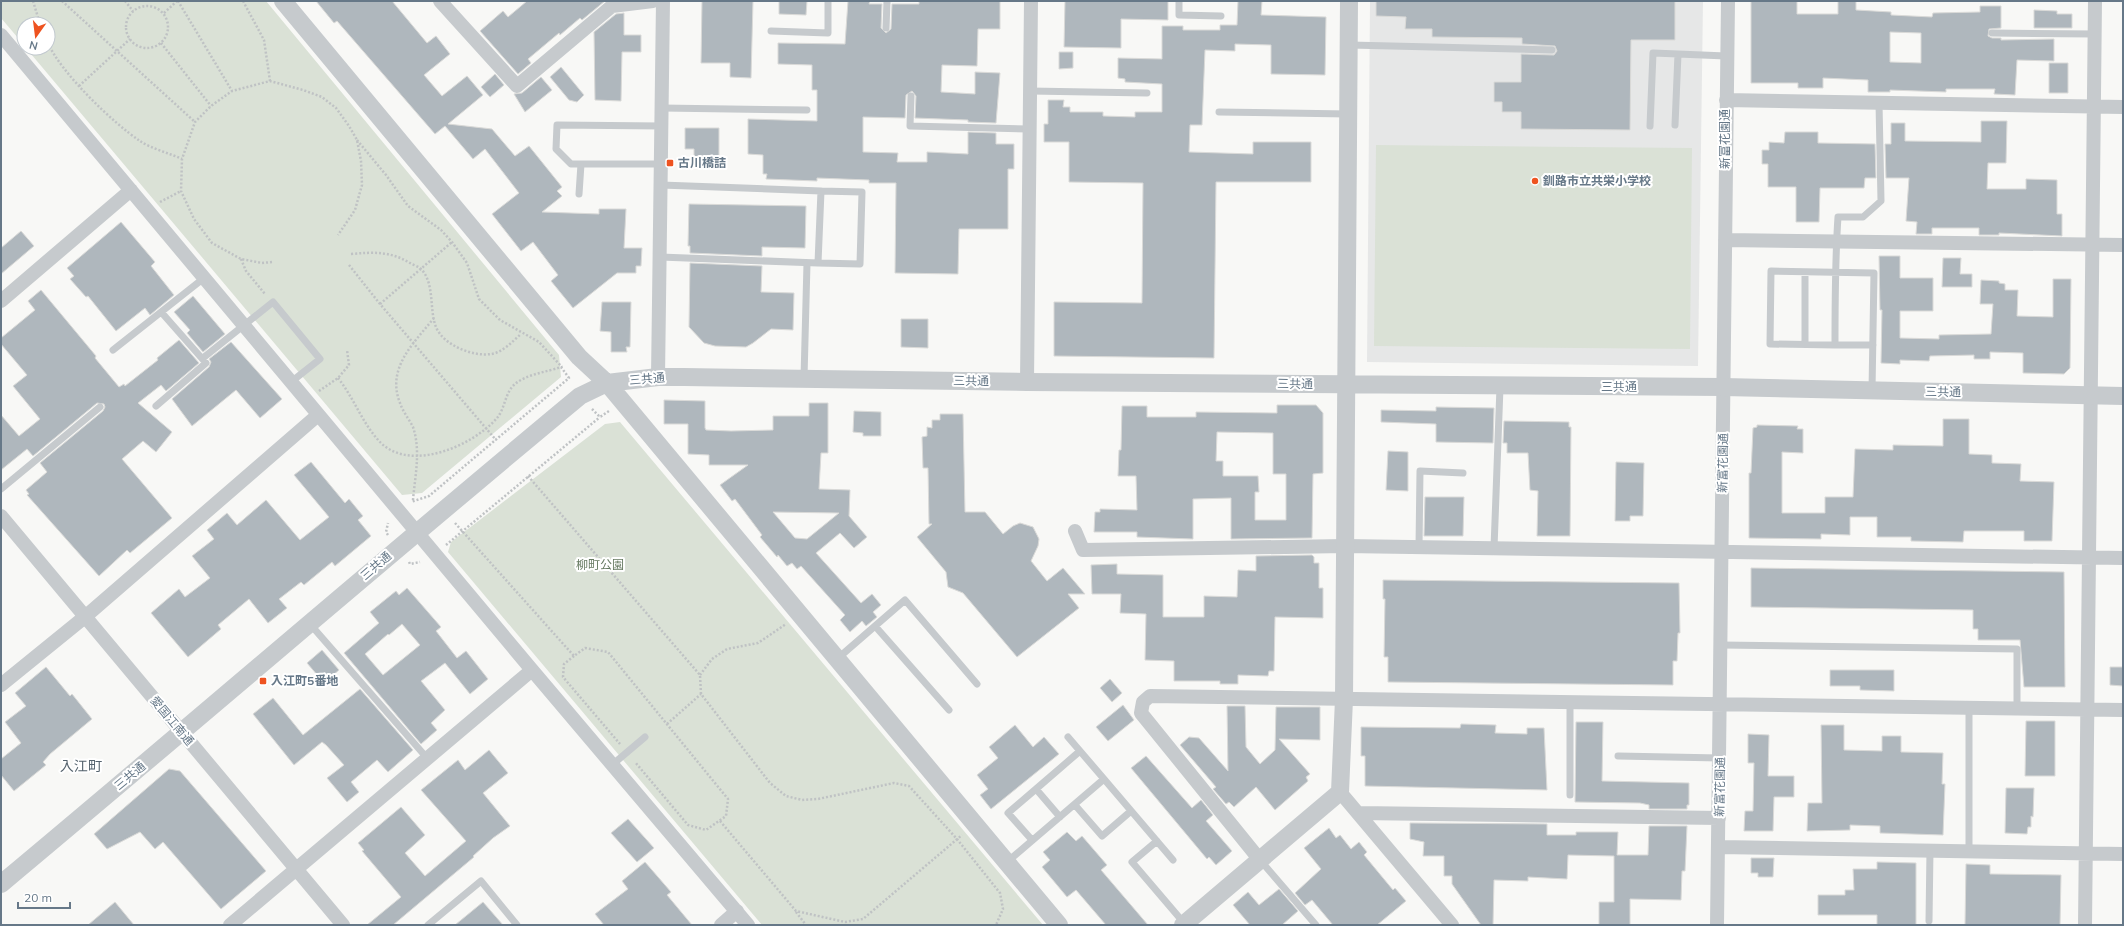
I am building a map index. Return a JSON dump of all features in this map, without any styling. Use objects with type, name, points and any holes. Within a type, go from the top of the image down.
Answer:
[{"type":"street","points":[[283,1],[579,357],[608,383],[1059,925]]},
{"type":"street","points":[[440,1],[517,86],[612,6],[653,1]]},
{"type":"street","points":[[658,377],[663,1]]},
{"type":"street","points":[[1027,382],[1031,1]]},
{"type":"street","points":[[1349,1],[1345,385],[1347,422],[1344,699],[1340,792],[1452,925]]},
{"type":"street","name":"新富花園通","points":[[1718,925],[1722,645],[1726,56],[1728,1]]},
{"type":"street","points":[[2085,925],[2092,107],[2095,1]]},
{"type":"street","points":[[1,35],[400,513],[418,532],[532,670],[748,925]]},
{"type":"street","points":[[1726,100],[2123,108]]},
{"type":"street","points":[[1,300],[131,190]]},
{"type":"street","points":[[1725,240],[2123,245]]},
{"type":"street","name":"三共通","points":[[1,884],[580,396],[608,383],[658,377],[804,378],[1027,382],[1723,387],[2123,396]]},
{"type":"street","points":[[1,685],[86,616],[318,415]]},
{"type":"street","name":"愛国江南通","points":[[1,516],[343,925]]},
{"type":"street","points":[[1075,531],[1083,550],[1345,546],[2123,558]]},
{"type":"street","points":[[230,925],[532,670]]},
{"type":"street","points":[[1260,860],[1141,713],[1143,702],[1150,696],[2123,710]]},
{"type":"street","points":[[1184,924],[1340,792]]},
{"type":"street","points":[[1358,813],[1719,818]]},
{"type":"street","points":[[1719,847],[2123,854]]},
{"type":"street","points":[[721,925],[737,912]]},
{"type":"lane","points":[[771,32],[828,33],[828,1]]},
{"type":"lane","points":[[886,28],[887,1]]},
{"type":"lane","points":[[1179,1],[1179,15],[1221,16]]},
{"type":"lane","points":[[1992,33],[2094,34]]},
{"type":"lane","points":[[1349,45],[1552,50]]},
{"type":"lane","points":[[1650,126],[1653,53],[1726,56]]},
{"type":"lane","points":[[1675,125],[1678,54]]},
{"type":"lane","points":[[1030,91],[1147,93]]},
{"type":"lane","points":[[911,96],[910,126],[1030,129]]},
{"type":"lane","points":[[1835,345],[1836,241],[1838,217],[1863,217],[1881,201],[1879,103]]},
{"type":"lane","points":[[662,108],[807,110]]},
{"type":"lane","points":[[1220,112],[1348,114]]},
{"type":"lane","points":[[662,126],[557,125],[556,149],[571,164],[662,164]]},
{"type":"lane","points":[[579,194],[581,164]]},
{"type":"lane","points":[[660,258],[860,264],[862,207],[862,192],[661,185]]},
{"type":"lane","points":[[818,263],[821,191]]},
{"type":"lane","points":[[804,378],[807,262]]},
{"type":"lane","points":[[1872,391],[1873,345],[1874,273],[1771,271],[1770,344],[1873,345]]},
{"type":"lane","points":[[1805,272],[1805,344]]},
{"type":"lane","points":[[113,350],[162,313],[204,278]]},
{"type":"lane","points":[[203,358],[273,302],[320,359],[292,382]]},
{"type":"lane","points":[[156,406],[206,363],[162,313]]},
{"type":"lane","points":[[1494,548],[1500,386]]},
{"type":"lane","points":[[1,489],[100,407]]},
{"type":"lane","points":[[1419,547],[1420,472],[1463,472]]},
{"type":"lane","points":[[837,659],[905,600],[977,684]]},
{"type":"lane","points":[[309,624],[427,758]]},
{"type":"lane","points":[[875,626],[949,710]]},
{"type":"lane","points":[[1722,645],[2017,649],[2018,709]]},
{"type":"lane","points":[[1570,703],[1570,795]]},
{"type":"lane","points":[[1969,708],[1969,851]]},
{"type":"lane","points":[[612,764],[645,737]]},
{"type":"lane","points":[[1068,737],[1174,860]]},
{"type":"lane","points":[[1032,840],[1008,813],[1080,751]]},
{"type":"lane","points":[[1618,756],[1720,758]]},
{"type":"lane","points":[[1007,862],[1104,779]]},
{"type":"lane","points":[[1036,789],[1060,817]]},
{"type":"lane","points":[[1075,805],[1102,836],[1131,811]]},
{"type":"lane","points":[[1157,841],[1132,862],[1184,924]]},
{"type":"lane","points":[[1929,922],[1930,850]]},
{"type":"lane","points":[[1260,860],[1316,925]]},
{"type":"lane","points":[[428,925],[481,882],[516,925]]},
{"type":"path","points":[[32,1],[37,16]]},
{"type":"path","points":[[62,1],[196,122]]},
{"type":"path","points":[[125,1],[133,11]]},
{"type":"path","points":[[164,13],[177,1],[232,91]]},
{"type":"path","points":[[243,1],[264,40],[270,81]]},
{"type":"path","points":[[149,5],[157,7],[164,13],[168,20],[169,29],[166,37],[161,43],[153,47],[145,48],[136,45],[130,39],[126,24],[128,17],[133,11],[140,6],[149,5]]},
{"type":"path","points":[[79,86],[130,39]]},
{"type":"path","points":[[161,43],[211,106]]},
{"type":"path","points":[[56,54],[79,86],[110,117],[141,141],[182,159]]},
{"type":"path","points":[[272,262],[262,263],[241,259],[212,243],[194,219],[181,191],[182,159],[196,122],[211,106],[232,91],[270,81],[322,97],[336,108],[357,140],[386,175],[408,206],[441,230],[452,242],[467,263],[479,299],[500,320],[521,334],[538,342],[568,378],[429,496],[413,500],[400,513]]},
{"type":"path","points":[[338,235],[355,210],[362,185],[361,161],[357,140]]},
{"type":"path","points":[[146,209],[181,191]]},
{"type":"path","points":[[380,304],[394,289],[421,269],[452,242]]},
{"type":"path","points":[[351,254],[390,254],[421,269],[431,291],[436,327],[442,336],[460,349],[473,353],[492,354],[506,347],[521,334]]},
{"type":"path","points":[[241,259],[246,271],[273,302]]},
{"type":"path","points":[[349,265],[380,304],[496,440]]},
{"type":"path","points":[[413,500],[418,457],[413,428],[400,403],[396,388],[398,369],[404,354],[414,344],[434,318]]},
{"type":"path","points":[[306,400],[338,378],[349,365],[347,350]]},
{"type":"path","points":[[338,378],[349,392],[362,416],[379,441],[388,449],[402,455],[418,457],[451,449],[486,428],[497,418],[509,391],[515,384],[561,368],[579,357]]},
{"type":"path","points":[[591,409],[600,417]]},
{"type":"path","points":[[435,554],[600,417],[611,410]]},
{"type":"path","points":[[528,476],[700,675],[701,694],[770,783],[786,796],[802,800],[818,799],[894,783],[909,786],[957,839],[1000,893],[1003,909],[996,925]]},
{"type":"path","points":[[443,510],[574,656]]},
{"type":"path","points":[[700,675],[712,659],[726,650],[758,643],[800,615]]},
{"type":"path","points":[[585,648],[608,652],[667,724],[728,799],[726,816],[706,830],[688,826],[563,676],[564,664],[585,648]]},
{"type":"path","points":[[667,724],[701,694]]},
{"type":"path","points":[[720,821],[806,925]]},
{"type":"path","points":[[796,912],[845,922],[863,919],[975,824]]},
{"type":"shaded area","name":"釧路市立共栄小学校","points":[[1370,1],[1703,1],[1698,366],[1367,362]]},
{"type":"green space","points":[[1,1],[266,1],[559,355],[561,377],[422,493],[402,495],[33,56],[56,56],[56,16],[16,16],[16,36],[1,18]]},
{"type":"green space","points":[[1376,145],[1692,148],[1690,349],[1374,346]]},
{"type":"green space","name":"柳町公園","points":[[620,422],[1043,925],[762,925],[448,552],[451,542],[605,424]]},
{"type":"building","points":[[316,1],[392,1],[427,43],[436,36],[450,54],[424,75],[442,96],[467,76],[483,95],[448,124],[492,129],[515,156],[529,146],[562,187],[557,191],[562,196],[542,212],[599,214],[599,209],[626,209],[624,248],[642,248],[641,266],[636,266],[636,273],[617,273],[573,308],[551,281],[558,275],[533,242],[521,251],[492,214],[519,193],[485,149],[473,159],[445,126],[435,134],[337,21],[334,23]]},
{"type":"building","points":[[527,1],[605,1],[582,20],[580,18],[560,35],[559,33],[528,59],[531,63],[518,74],[480,31],[503,11],[508,17]]},
{"type":"building","points":[[702,1],[753,1],[751,78],[730,77],[730,63],[701,63]]},
{"type":"building","points":[[779,1],[807,1],[806,15],[779,14]]},
{"type":"building","points":[[848,1],[870,1],[869,4],[882,4],[881,28],[886,33],[891,29],[892,4],[919,4],[919,1],[1000,1],[1000,29],[978,29],[977,66],[942,65],[941,92],[975,94],[975,72],[1000,73],[996,123],[968,122],[968,120],[915,118],[916,96],[912,91],[906,95],[905,118],[863,117],[863,152],[898,153],[897,162],[927,162],[927,152],[968,154],[968,132],[996,133],[996,144],[1014,144],[1014,169],[1008,169],[1008,229],[959,229],[958,274],[895,273],[896,183],[869,183],[869,180],[817,178],[817,181],[766,179],[767,174],[763,174],[763,155],[748,154],[748,119],[817,121],[817,90],[812,90],[812,65],[778,64],[778,43],[845,44]]},
{"type":"building","points":[[1065,1],[1168,1],[1168,20],[1121,19],[1121,48],[1064,47]]},
{"type":"building","points":[[1238,1],[1262,1],[1261,15],[1326,17],[1325,75],[1271,74],[1271,45],[1235,44],[1235,51],[1205,50],[1202,125],[1190,125],[1189,152],[1253,154],[1253,142],[1311,142],[1311,182],[1216,182],[1214,358],[1054,356],[1054,302],[1142,303],[1143,183],[1069,182],[1069,142],[1044,142],[1044,124],[1048,124],[1048,100],[1064,100],[1063,107],[1070,107],[1070,112],[1103,112],[1103,116],[1135,117],[1135,112],[1162,112],[1162,84],[1125,82],[1125,79],[1118,78],[1118,58],[1162,59],[1162,26],[1183,26],[1183,30],[1220,30],[1220,25],[1237,25]]},
{"type":"building","points":[[1376,1],[1675,1],[1675,40],[1631,40],[1630,130],[1521,129],[1521,112],[1502,112],[1502,102],[1494,102],[1494,82],[1521,82],[1521,54],[1554,55],[1557,51],[1555,46],[1522,44],[1522,38],[1432,37],[1432,29],[1405,29],[1406,17],[1376,16]]},
{"type":"building","points":[[1751,1],[1797,1],[1797,14],[1838,14],[1838,1],[1856,1],[1856,10],[1891,12],[1891,15],[1932,17],[1933,13],[1980,12],[1980,6],[2001,6],[2001,28],[1989,29],[1988,36],[1992,38],[2001,38],[2001,40],[2054,39],[2054,61],[2017,60],[2015,95],[1994,94],[1995,89],[1946,89],[1946,92],[1890,90],[1890,92],[1868,92],[1868,80],[1823,78],[1823,88],[1798,88],[1798,83],[1751,83]],"holes":[[[1890,32],[1921,33],[1921,63],[1890,62]]]},
{"type":"building","points":[[2034,10],[2057,11],[2057,14],[2072,14],[2072,28],[2034,28]]},
{"type":"building","points":[[624,13],[624,35],[641,35],[641,52],[622,52],[621,101],[595,100],[594,32],[616,14]]},
{"type":"building","points":[[1059,52],[1073,52],[1073,68],[1059,69]]},
{"type":"building","points":[[2049,63],[2068,63],[2068,93],[2049,93]]},
{"type":"building","points":[[561,67],[584,95],[577,102],[569,100],[550,77]]},
{"type":"building","points":[[495,74],[504,85],[490,97],[481,87]]},
{"type":"building","points":[[541,77],[552,90],[525,112],[514,94],[522,93]]},
{"type":"building","points":[[1981,121],[2007,121],[2006,163],[1988,163],[1987,189],[2026,189],[2026,179],[2057,180],[2057,214],[2062,214],[2062,236],[1999,233],[1999,235],[1979,235],[1979,228],[1932,228],[1932,234],[1916,234],[1917,222],[1906,221],[1909,178],[1886,178],[1885,144],[1891,144],[1891,123],[1905,123],[1905,141],[1981,142]]},
{"type":"building","points":[[685,128],[719,128],[719,164],[694,164],[694,149],[685,149]]},
{"type":"building","points":[[1785,132],[1818,132],[1818,143],[1875,144],[1876,178],[1865,178],[1864,188],[1820,188],[1819,222],[1796,222],[1796,187],[1768,187],[1768,164],[1762,164],[1762,150],[1769,150],[1769,142],[1784,143]]},
{"type":"building","points":[[689,204],[806,206],[805,248],[762,247],[762,256],[690,253],[690,246],[688,246]]},
{"type":"building","points":[[121,222],[155,262],[151,266],[174,295],[150,315],[145,308],[116,331],[88,296],[86,297],[70,279],[74,276],[67,268]]},
{"type":"building","points":[[21,231],[34,246],[1,274],[1,248]]},
{"type":"building","points":[[1879,256],[1900,256],[1900,278],[1933,278],[1933,311],[1900,311],[1900,338],[1939,339],[1939,335],[1991,334],[1993,304],[1980,304],[1981,280],[1999,281],[1999,283],[2005,284],[2005,290],[2018,290],[2017,316],[2053,317],[2053,279],[2071,279],[2070,368],[2064,374],[2023,373],[2023,353],[1990,352],[1990,359],[1974,359],[1974,355],[1930,356],[1929,361],[1900,360],[1900,364],[1881,363],[1882,310],[1880,310]]},
{"type":"building","points":[[1943,258],[1961,258],[1960,274],[1972,274],[1972,287],[1942,287]]},
{"type":"building","points":[[690,263],[762,266],[761,292],[794,293],[793,330],[771,329],[746,347],[715,346],[704,343],[689,327]]},
{"type":"building","points":[[41,290],[96,356],[95,358],[119,387],[124,384],[125,386],[158,360],[157,358],[179,340],[199,363],[166,391],[161,385],[138,403],[172,432],[156,452],[143,441],[122,459],[172,518],[130,553],[127,550],[99,576],[27,495],[29,494],[26,490],[47,472],[40,463],[103,411],[105,407],[104,404],[97,403],[33,456],[27,449],[1,470],[1,415],[19,436],[40,419],[13,386],[27,375],[1,344],[1,338],[35,310],[28,301]]},
{"type":"building","points":[[193,296],[225,334],[203,352],[187,333],[190,330],[174,312]]},
{"type":"building","points":[[602,302],[631,302],[630,347],[626,347],[627,352],[611,352],[611,332],[600,331]]},
{"type":"building","points":[[901,319],[928,319],[928,348],[901,347]]},
{"type":"building","points":[[231,342],[282,399],[260,418],[236,390],[192,426],[172,399],[209,367],[211,362],[209,359]]},
{"type":"building","points":[[664,400],[705,401],[706,430],[731,431],[773,430],[773,416],[809,416],[809,403],[828,403],[828,453],[821,453],[819,489],[850,490],[849,516],[867,537],[854,548],[840,533],[816,553],[861,603],[872,594],[881,605],[873,612],[877,617],[866,626],[862,621],[850,632],[840,620],[845,615],[801,566],[797,569],[792,563],[787,566],[778,555],[777,557],[760,537],[762,535],[735,499],[732,501],[720,485],[748,465],[709,465],[709,455],[688,454],[688,424],[664,424]],"holes":[[[773,512],[839,513],[807,539],[795,538]]]},
{"type":"building","points":[[1277,405],[1316,405],[1323,413],[1323,473],[1313,474],[1312,538],[1231,539],[1231,498],[1193,499],[1193,539],[1137,537],[1137,532],[1094,532],[1095,512],[1100,512],[1100,509],[1137,510],[1136,476],[1118,476],[1119,450],[1121,450],[1122,406],[1147,406],[1147,417],[1196,417],[1196,412],[1277,413]],"holes":[[[1217,432],[1273,433],[1273,474],[1286,474],[1286,520],[1255,520],[1255,492],[1259,492],[1258,476],[1223,476],[1223,461],[1216,461]]]},
{"type":"building","points":[[1436,407],[1494,408],[1493,443],[1436,442],[1436,424],[1381,422],[1381,410],[1436,411]]},
{"type":"building","points":[[854,411],[881,412],[881,436],[863,436],[863,433],[853,432]]},
{"type":"building","points":[[940,414],[963,414],[965,512],[985,512],[1003,534],[1013,526],[1020,523],[1033,527],[1039,539],[1038,546],[1031,561],[1047,581],[1063,568],[1085,594],[1068,594],[1079,608],[1017,657],[963,593],[948,587],[946,572],[917,537],[932,524],[929,524],[928,468],[923,468],[922,437],[927,436],[927,427],[932,428],[932,420],[940,420]]},
{"type":"building","points":[[1943,419],[1969,419],[1969,454],[1992,455],[1992,463],[2021,464],[2020,481],[2054,482],[2052,541],[2024,541],[2024,531],[1964,531],[1963,542],[1911,541],[1911,537],[1877,537],[1877,517],[1850,517],[1850,535],[1821,534],[1821,539],[1749,538],[1749,473],[1751,473],[1753,428],[1757,427],[1757,425],[1798,426],[1797,429],[1803,429],[1803,453],[1782,452],[1782,513],[1825,513],[1825,497],[1853,497],[1855,449],[1893,450],[1893,445],[1943,446]]},
{"type":"building","points":[[1504,421],[1569,422],[1569,427],[1571,427],[1570,536],[1537,536],[1538,491],[1530,490],[1528,453],[1507,453],[1507,443],[1503,443]]},
{"type":"building","points":[[1388,451],[1408,452],[1408,491],[1386,490]]},
{"type":"building","points":[[311,462],[345,503],[349,499],[363,516],[358,520],[371,536],[335,566],[332,562],[304,585],[301,582],[279,599],[287,608],[268,623],[249,599],[218,625],[221,629],[188,657],[151,613],[179,589],[185,597],[210,578],[192,556],[214,539],[207,530],[227,513],[237,525],[266,500],[300,540],[329,517],[294,475]]},
{"type":"building","points":[[1616,462],[1644,463],[1643,516],[1630,516],[1630,521],[1615,521]]},
{"type":"building","points":[[1425,497],[1464,497],[1463,536],[1424,536]]},
{"type":"building","points":[[1312,555],[1314,557],[1314,563],[1319,563],[1319,588],[1323,588],[1323,618],[1275,617],[1274,671],[1269,671],[1268,676],[1238,675],[1238,684],[1220,684],[1220,681],[1174,681],[1174,661],[1145,660],[1146,614],[1120,613],[1121,594],[1092,594],[1091,565],[1117,564],[1117,574],[1163,575],[1163,617],[1204,617],[1204,596],[1237,597],[1238,570],[1256,571],[1256,556]]},
{"type":"building","points":[[1751,568],[2064,572],[2065,687],[2024,687],[2020,640],[1978,640],[1978,629],[1973,629],[1973,610],[1751,607]]},
{"type":"building","points":[[1383,580],[1679,583],[1680,633],[1678,633],[1677,661],[1673,661],[1673,685],[1388,682],[1388,657],[1384,657],[1385,599],[1383,599]]},
{"type":"building","points":[[407,588],[441,627],[436,631],[457,658],[466,651],[488,679],[470,694],[445,663],[421,681],[445,710],[431,723],[437,730],[421,744],[344,653],[379,623],[370,612],[396,591],[399,595]],"holes":[[[402,624],[420,645],[383,675],[365,654]]]},
{"type":"building","points":[[322,650],[339,670],[324,683],[307,663]]},
{"type":"building","points":[[46,667],[70,696],[72,694],[92,719],[50,754],[43,762],[46,765],[14,791],[1,775],[1,759],[21,743],[5,722],[26,706],[15,693]]},
{"type":"building","points":[[2110,667],[2123,667],[2123,686],[2110,685]]},
{"type":"building","points":[[1830,670],[1894,670],[1894,691],[1860,690],[1860,686],[1830,686]]},
{"type":"building","points":[[1110,679],[1122,693],[1112,702],[1100,688]]},
{"type":"building","points":[[360,689],[413,750],[388,772],[377,760],[351,782],[359,792],[347,802],[327,778],[344,765],[326,745],[322,742],[294,765],[253,714],[273,698],[303,735]]},
{"type":"building","points":[[1123,705],[1134,720],[1108,741],[1096,727]]},
{"type":"building","points":[[1227,706],[1245,706],[1246,747],[1260,764],[1275,750],[1276,707],[1320,707],[1320,740],[1279,739],[1310,774],[1306,777],[1308,781],[1275,810],[1256,787],[1234,807],[1229,802],[1226,804],[1213,789],[1216,787],[1180,745],[1189,737],[1199,738],[1228,771]]},
{"type":"building","points":[[2026,721],[2055,721],[2055,776],[2025,776]]},
{"type":"building","points":[[1576,722],[1603,722],[1602,781],[1689,783],[1689,805],[1687,805],[1687,809],[1649,809],[1649,805],[1640,803],[1575,802]]},
{"type":"building","points":[[1461,724],[1496,725],[1495,733],[1527,734],[1527,728],[1544,728],[1547,790],[1365,786],[1365,756],[1361,756],[1361,727],[1460,728]]},
{"type":"building","points":[[1015,725],[1033,747],[1044,737],[1059,754],[991,809],[980,795],[988,789],[977,775],[998,758],[989,747]]},
{"type":"building","points":[[1821,725],[1844,725],[1844,750],[1882,751],[1882,736],[1901,736],[1901,752],[1943,753],[1942,784],[1945,784],[1943,835],[1880,833],[1880,826],[1850,825],[1850,830],[1807,831],[1808,803],[1822,803]]},
{"type":"building","points":[[1748,734],[1769,735],[1768,776],[1794,776],[1794,797],[1774,797],[1773,831],[1744,831],[1745,811],[1753,811],[1754,763],[1748,763]]},
{"type":"building","points":[[489,750],[508,773],[483,793],[510,826],[493,838],[473,856],[474,857],[393,925],[367,925],[401,897],[362,851],[364,850],[358,843],[401,807],[425,835],[405,853],[425,876],[466,841],[421,790],[458,760],[465,770]]},
{"type":"building","points":[[1146,756],[1192,808],[1201,800],[1213,815],[1206,821],[1232,851],[1216,865],[1209,857],[1207,859],[1131,768]]},
{"type":"building","points":[[169,769],[180,771],[266,871],[221,909],[163,842],[155,849],[140,832],[107,849],[94,834]]},
{"type":"building","points":[[2006,788],[2034,788],[2033,817],[2031,816],[2031,827],[2028,827],[2027,834],[2005,833]]},
{"type":"building","points":[[628,819],[654,848],[637,862],[611,833]]},
{"type":"building","points":[[1410,823],[1547,824],[1547,835],[1576,835],[1576,832],[1618,832],[1617,855],[1648,855],[1649,826],[1687,826],[1685,871],[1682,871],[1681,900],[1630,899],[1630,925],[1599,925],[1599,902],[1614,902],[1614,856],[1568,855],[1567,879],[1528,877],[1528,881],[1494,880],[1493,925],[1481,925],[1452,884],[1452,876],[1444,876],[1444,856],[1423,856],[1424,842],[1410,839]]},
{"type":"building","points":[[1329,828],[1336,838],[1340,835],[1351,849],[1359,842],[1367,852],[1364,855],[1393,890],[1395,888],[1406,901],[1377,925],[1333,925],[1312,900],[1305,905],[1295,893],[1321,869],[1304,848]]},
{"type":"building","points":[[1067,832],[1076,841],[1082,836],[1107,865],[1101,870],[1148,925],[1106,925],[1076,890],[1067,897],[1042,867],[1050,860],[1043,852]]},
{"type":"building","points":[[1751,858],[1774,858],[1773,877],[1758,877],[1758,873],[1751,873]]},
{"type":"building","points":[[645,862],[671,892],[667,895],[692,925],[604,925],[595,914],[628,889],[622,881]]},
{"type":"building","points":[[1877,862],[1916,863],[1916,925],[1877,925],[1877,915],[1818,915],[1818,895],[1845,895],[1845,890],[1854,890],[1853,869],[1877,869]]},
{"type":"building","points":[[1966,864],[1990,865],[1990,874],[2061,875],[2060,925],[1965,925]]},
{"type":"building","points":[[1279,889],[1298,911],[1282,925],[1250,925],[1233,905],[1248,892],[1259,905]]},
{"type":"building","points":[[115,902],[134,925],[88,925]]},
{"type":"building","points":[[483,902],[503,925],[455,925]]},
{"type":"place","name":"古川橋詰","points":[[670,163]]},
{"type":"place","name":"釧路市立共栄小学校","points":[[1535,181]]},
{"type":"place","name":"入江町5番地","points":[[263,681]]},
{"type":"district","name":"入江町","points":[[81,766]]}]
